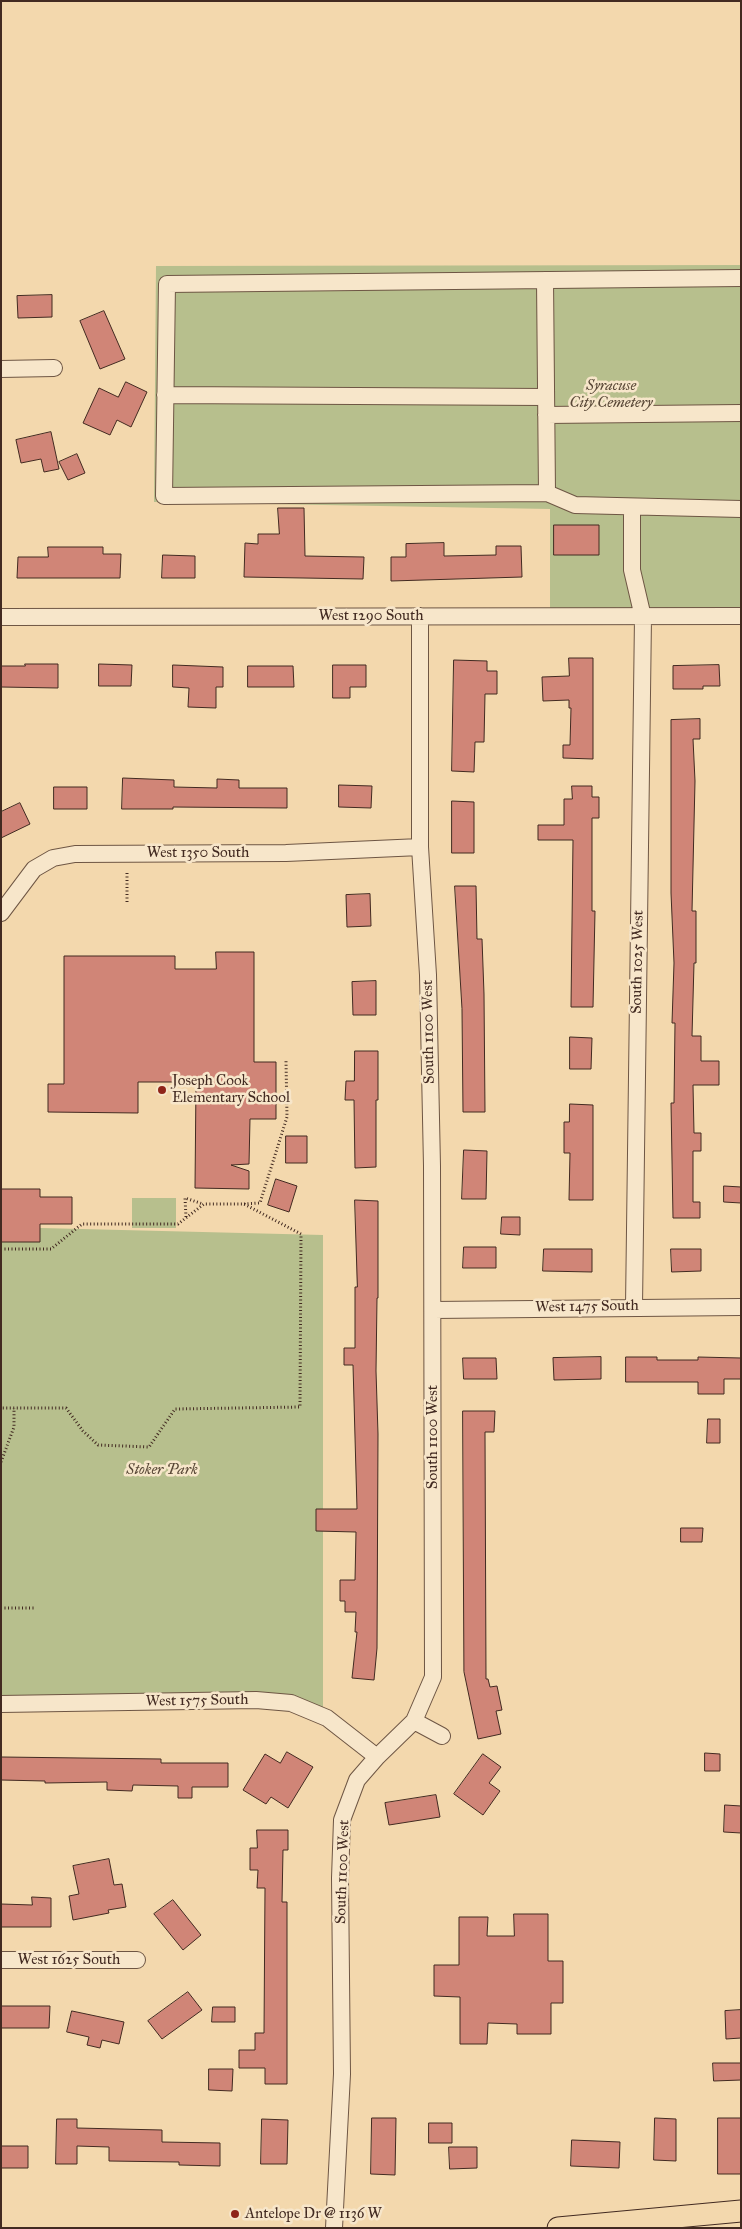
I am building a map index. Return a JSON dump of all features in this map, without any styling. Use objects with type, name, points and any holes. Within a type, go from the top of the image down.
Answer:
[{"type":"main road","points":[[558,2228],[741,2211]]},
{"type":"street","points":[[741,278],[167,284],[164,496],[547,493],[575,505],[741,508]]},
{"type":"street","points":[[545,280],[547,493]]},
{"type":"street","points":[[1,368],[54,368]]},
{"type":"street","points":[[166,395],[546,398]]},
{"type":"street","points":[[546,415],[741,413]]},
{"type":"street","name":"South 1025 West","points":[[632,507],[632,570],[643,617],[634,1306]]},
{"type":"street","name":"South 1100 West","points":[[334,2228],[342,2074],[340,1878],[342,1820],[357,1780],[377,1757],[414,1721],[433,1677],[432,1166],[428,975],[420,847],[420,616]]},
{"type":"street","name":"West 1290 South","points":[[1,617],[741,616]]},
{"type":"street","name":"West 1350 South","points":[[1,913],[34,870],[54,858],[75,854],[286,853],[420,847]]},
{"type":"street","name":"West 1475 South","points":[[432,1310],[634,1306],[741,1307]]},
{"type":"street","name":"West 1575 South","points":[[1,1704],[256,1700],[291,1703],[328,1718],[377,1757]]},
{"type":"street","points":[[414,1721],[442,1736]]},
{"type":"street","name":"West 1625 South","points":[[1,1960],[137,1960]]},
{"type":"path","points":[[127,873],[127,902]]},
{"type":"path","points":[[186,1218],[185,1198],[204,1204],[260,1203],[287,1117],[286,1061]]},
{"type":"path","points":[[1,1248],[51,1249],[82,1224],[178,1224],[204,1204]]},
{"type":"path","points":[[1,1408],[66,1408],[83,1431],[98,1445],[149,1447],[175,1409],[300,1407],[301,1234],[244,1204]]},
{"type":"path","points":[[1,1462],[14,1427],[14,1408]]},
{"type":"path","points":[[1,1608],[36,1608]]},
{"type":"green space","name":"Syracuse City Cemetery","points":[[741,265],[741,614],[550,613],[550,509],[154,502],[156,266]]},
{"type":"green space","points":[[132,1198],[176,1198],[176,1228],[132,1228]]},
{"type":"green space","name":"Stoker Park","points":[[1,1227],[323,1235],[323,1712],[285,1705],[1,1706]]},
{"type":"building","points":[[52,295],[52,317],[18,318],[17,296]]},
{"type":"building","points":[[104,311],[125,359],[100,369],[80,321]]},
{"type":"building","points":[[126,382],[147,392],[131,427],[117,420],[110,435],[83,423],[99,388],[118,397]]},
{"type":"building","points":[[51,432],[59,469],[44,472],[41,459],[21,463],[16,440]]},
{"type":"building","points":[[77,454],[85,473],[68,480],[59,462]]},
{"type":"building","points":[[278,508],[304,508],[305,556],[364,557],[363,579],[244,577],[245,543],[258,544],[258,534],[279,534]]},
{"type":"building","points":[[554,525],[599,525],[599,555],[554,555]]},
{"type":"building","points":[[444,543],[444,556],[496,555],[496,546],[521,546],[522,577],[391,581],[391,557],[406,557],[406,544]]},
{"type":"building","points":[[48,547],[103,547],[103,554],[121,554],[120,578],[17,578],[18,557],[48,557]]},
{"type":"building","points":[[163,555],[195,556],[195,578],[162,578]]},
{"type":"building","points":[[569,658],[593,658],[593,759],[563,758],[563,745],[570,745],[571,708],[569,708],[569,700],[543,701],[542,677],[569,676]]},
{"type":"building","points":[[454,660],[487,661],[487,671],[497,671],[497,694],[485,694],[484,742],[475,742],[474,772],[452,771]]},
{"type":"building","points":[[25,664],[58,664],[58,688],[1,687],[1,666],[25,666]]},
{"type":"building","points":[[99,664],[132,665],[131,686],[99,686]]},
{"type":"building","points":[[173,665],[223,667],[223,687],[216,687],[216,708],[188,707],[189,688],[173,687]]},
{"type":"building","points":[[333,665],[366,665],[366,687],[350,687],[350,698],[333,698]]},
{"type":"building","points":[[719,665],[720,686],[703,686],[703,689],[673,689],[673,666]]},
{"type":"building","points":[[248,666],[293,666],[294,687],[248,687]]},
{"type":"building","points":[[700,719],[700,739],[693,739],[695,781],[692,911],[696,911],[696,963],[694,963],[692,1036],[701,1036],[701,1061],[719,1061],[719,1085],[693,1085],[694,1133],[701,1133],[701,1151],[693,1151],[693,1202],[700,1202],[700,1218],[673,1218],[671,1103],[674,1103],[675,1023],[672,1023],[674,963],[671,893],[671,720]]},
{"type":"building","points":[[123,778],[174,780],[174,787],[217,788],[217,779],[239,780],[239,788],[287,788],[287,808],[173,807],[173,809],[122,809]]},
{"type":"building","points":[[339,785],[372,786],[371,808],[339,807]]},
{"type":"building","points":[[572,786],[592,786],[592,797],[599,797],[599,818],[592,818],[592,911],[595,911],[593,1007],[571,1007],[573,840],[538,840],[538,825],[564,825],[564,799],[572,799]]},
{"type":"building","points":[[54,787],[87,787],[87,809],[54,809]]},
{"type":"building","points":[[452,801],[474,802],[474,853],[452,853]]},
{"type":"building","points":[[20,803],[30,824],[1,838],[1,812]]},
{"type":"building","points":[[455,886],[476,886],[477,939],[482,939],[485,1112],[463,1112],[462,1009]]},
{"type":"building","points":[[370,894],[371,926],[347,927],[346,895]]},
{"type":"building","points":[[216,952],[254,952],[254,1062],[276,1062],[276,1119],[250,1119],[249,1164],[231,1165],[249,1171],[249,1189],[195,1188],[196,1082],[138,1082],[138,1113],[48,1112],[48,1084],[64,1084],[64,956],[175,956],[175,969],[216,969]]},
{"type":"building","points":[[376,981],[376,1015],[353,1015],[352,982]]},
{"type":"building","points":[[570,1037],[592,1038],[591,1069],[570,1069]]},
{"type":"building","points":[[355,1051],[378,1051],[376,1167],[355,1168],[354,1100],[345,1100],[346,1081],[354,1081]]},
{"type":"building","points":[[570,1104],[593,1105],[593,1200],[569,1200],[570,1153],[564,1153],[564,1122],[569,1122]]},
{"type":"building","points":[[286,1136],[307,1136],[307,1163],[286,1163]]},
{"type":"building","points":[[464,1150],[487,1151],[486,1199],[462,1199]]},
{"type":"building","points":[[276,1179],[297,1186],[289,1212],[268,1205]]},
{"type":"building","points":[[724,1186],[741,1187],[741,1203],[724,1202]]},
{"type":"building","points":[[1,1189],[40,1189],[40,1197],[72,1197],[72,1224],[40,1224],[40,1242],[1,1242]]},
{"type":"building","points":[[355,1200],[378,1201],[376,1371],[378,1434],[377,1648],[374,1680],[352,1678],[357,1632],[355,1632],[356,1612],[345,1612],[345,1601],[340,1601],[340,1580],[355,1580],[356,1532],[316,1531],[316,1509],[357,1509],[353,1365],[344,1365],[344,1348],[355,1348],[355,1287],[357,1287]]},
{"type":"building","points":[[502,1217],[520,1217],[520,1235],[501,1234]]},
{"type":"building","points":[[464,1247],[496,1247],[496,1268],[463,1268]]},
{"type":"building","points":[[544,1249],[592,1249],[592,1272],[543,1271]]},
{"type":"building","points":[[671,1249],[701,1249],[701,1271],[672,1272]]},
{"type":"building","points":[[601,1357],[601,1379],[554,1380],[553,1358]]},
{"type":"building","points":[[626,1357],[657,1357],[657,1360],[698,1360],[698,1357],[741,1358],[741,1379],[724,1379],[724,1394],[698,1394],[698,1382],[626,1382]]},
{"type":"building","points":[[463,1358],[496,1358],[497,1379],[464,1379]]},
{"type":"building","points":[[463,1411],[495,1411],[494,1432],[485,1432],[486,1679],[488,1679],[490,1687],[497,1686],[502,1710],[496,1711],[501,1734],[478,1739],[464,1672]]},
{"type":"building","points":[[708,1419],[720,1419],[720,1443],[707,1443]]},
{"type":"building","points":[[681,1528],[703,1528],[702,1542],[681,1542]]},
{"type":"building","points":[[287,1752],[313,1767],[288,1808],[271,1797],[266,1804],[243,1790],[265,1754],[280,1763]]},
{"type":"building","points":[[705,1753],[720,1754],[720,1771],[705,1771]]},
{"type":"building","points":[[483,1754],[501,1767],[489,1783],[500,1791],[483,1815],[454,1794]]},
{"type":"building","points":[[1,1757],[161,1759],[161,1763],[228,1763],[228,1787],[192,1787],[192,1798],[178,1798],[178,1786],[133,1785],[132,1791],[107,1790],[107,1782],[45,1783],[45,1781],[1,1780]]},
{"type":"building","points":[[436,1795],[440,1817],[389,1825],[385,1803]]},
{"type":"building","points":[[725,1805],[741,1806],[741,1833],[724,1832]]},
{"type":"building","points":[[257,1830],[288,1830],[288,1850],[283,1850],[282,1902],[287,1902],[287,2084],[265,2084],[265,2068],[239,2068],[239,2050],[255,2050],[255,2033],[264,2033],[265,1888],[257,1888],[258,1870],[250,1870],[250,1848],[257,1848]]},
{"type":"building","points":[[109,1859],[114,1885],[122,1884],[126,1907],[108,1910],[109,1913],[73,1920],[69,1896],[79,1894],[73,1866]]},
{"type":"building","points":[[32,1897],[51,1898],[51,1927],[1,1927],[1,1904],[32,1905]]},
{"type":"building","points":[[173,1900],[201,1935],[183,1950],[154,1914]]},
{"type":"building","points":[[514,1914],[548,1914],[548,1961],[563,1961],[563,2003],[551,2003],[551,2034],[517,2034],[517,2024],[488,2023],[487,2044],[460,2044],[460,1997],[434,1996],[434,1965],[459,1965],[459,1917],[488,1917],[487,1936],[514,1936]]},
{"type":"building","points":[[188,1992],[202,2010],[162,2039],[148,2021]]},
{"type":"building","points":[[1,2006],[50,2006],[49,2028],[1,2028]]},
{"type":"building","points":[[213,2007],[235,2007],[235,2022],[212,2022]]},
{"type":"building","points":[[741,2010],[741,2038],[726,2039],[725,2011]]},
{"type":"building","points":[[72,2011],[124,2022],[119,2044],[102,2040],[100,2048],[87,2045],[89,2037],[67,2032]]},
{"type":"building","points":[[713,2063],[741,2063],[741,2080],[714,2081]]},
{"type":"building","points":[[209,2069],[233,2069],[232,2091],[209,2090]]},
{"type":"building","points":[[372,2118],[396,2118],[395,2175],[371,2174]]},
{"type":"building","points":[[655,2118],[676,2119],[676,2161],[654,2160]]},
{"type":"building","points":[[718,2118],[741,2118],[741,2174],[718,2174]]},
{"type":"building","points":[[57,2119],[77,2119],[77,2128],[162,2130],[162,2142],[220,2143],[220,2166],[179,2165],[179,2162],[109,2161],[109,2147],[77,2146],[77,2164],[56,2164]]},
{"type":"building","points":[[262,2119],[288,2120],[287,2164],[261,2164]]},
{"type":"building","points":[[429,2123],[452,2123],[452,2143],[429,2143]]},
{"type":"building","points":[[572,2140],[620,2142],[619,2168],[571,2166]]},
{"type":"building","points":[[1,2146],[28,2146],[28,2168],[1,2168]]},
{"type":"building","points":[[449,2147],[477,2147],[477,2168],[450,2169]]},
{"type":"place","name":"Joseph Cook Elementary School","points":[[162,1090]]},
{"type":"place","name":"Antelope Dr @ 1136 W","points":[[235,2214]]}]
